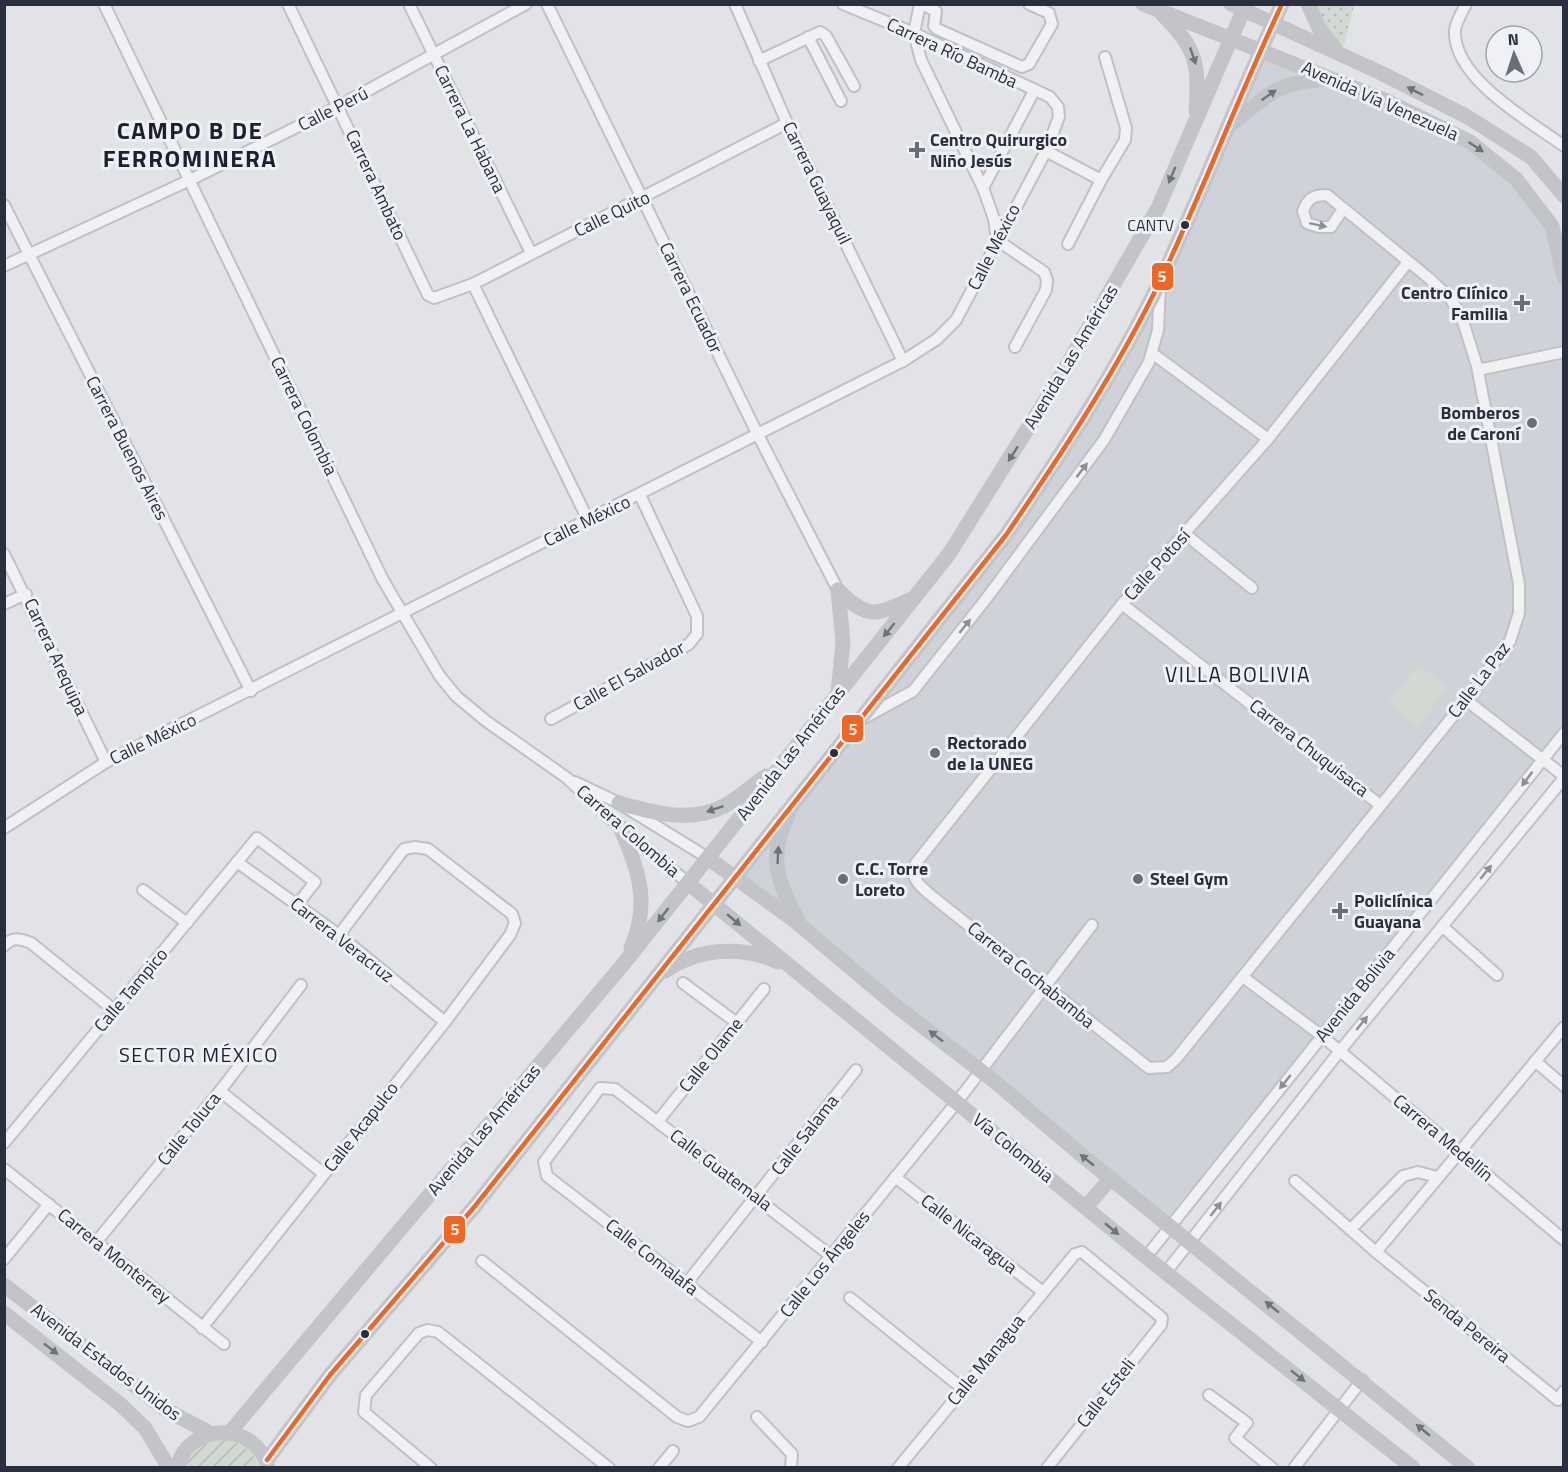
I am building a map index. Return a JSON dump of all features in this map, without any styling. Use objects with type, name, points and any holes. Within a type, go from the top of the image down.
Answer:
[{"type":"main road","name":"Avenida Las Américas","points":[[267,1464],[330,1375],[475,1206],[1006,535],[1071,441],[1160,280],[1282,4]]},
{"type":"main road","points":[[1308,4],[1320,30],[1343,57]]},
{"type":"main road","name":"Avenida Las Américas","points":[[230,1432],[625,963],[949,554],[1105,303],[1158,208],[1231,38],[1240,6]]},
{"type":"main road","name":"Avenida Vía Venezuela","points":[[1240,6],[1466,116],[1532,156],[1563,196]]},
{"type":"main road","name":"Avenida Vía Venezuela","points":[[1151,7],[1387,101],[1470,142],[1492,157],[1516,179],[1551,226],[1563,277]]},
{"type":"main road","points":[[1151,7],[1184,38],[1193,56],[1197,67],[1195,122]]},
{"type":"main road","points":[[1224,131],[1268,94],[1284,85],[1331,78]]},
{"type":"main road","points":[[838,590],[863,612],[874,613],[916,597]]},
{"type":"main road","points":[[838,590],[843,642],[838,693]]},
{"type":"main road","points":[[619,803],[656,813],[680,816],[708,812],[724,806],[781,766]]},
{"type":"main road","points":[[798,796],[781,832],[777,868],[781,890],[802,928]]},
{"type":"main road","points":[[620,827],[639,871],[641,891],[636,937],[625,963]]},
{"type":"main road","name":"Vía Colombia","points":[[708,858],[802,928],[896,1006],[981,1071],[1468,1467]]},
{"type":"main road","name":"Vía Colombia","points":[[688,883],[1146,1257],[1413,1467]]},
{"type":"main road","points":[[655,978],[675,964],[705,952],[749,952],[794,969]]},
{"type":"main road","points":[[1086,1207],[1111,1178]]},
{"type":"main road","name":"Avenida Estados Unidos","points":[[4,1286],[166,1410],[210,1433]]},
{"type":"main road","name":"Avenida Estados Unidos","points":[[4,1313],[121,1405],[145,1428],[169,1467]]},
{"type":"main road","points":[[177,1467],[187,1447],[199,1437],[210,1433],[230,1432],[245,1437],[258,1447],[267,1464]]},
{"type":"street","name":"Carrera Colombia","points":[[104,4],[383,580],[439,675],[456,696],[486,721],[567,778],[620,827],[688,883]]},
{"type":"street","name":"Carrera Ambato","points":[[288,4],[428,295],[434,298]]},
{"type":"street","name":"Carrera La Habana","points":[[409,4],[531,253]]},
{"type":"street","name":"Calle Perú","points":[[4,266],[190,180],[339,106],[526,4]]},
{"type":"street","name":"Carrera Ecuador","points":[[547,4],[758,433],[838,590]]},
{"type":"street","name":"Carrera Guayaquil","points":[[735,4],[787,123],[903,361]]},
{"type":"street","name":"Carrera Río Bamba","points":[[843,4],[914,33],[1050,97],[1058,107]]},
{"type":"street","points":[[1014,347],[1046,290],[1047,280],[1044,272],[997,240],[994,219],[983,188],[921,60],[914,33],[921,4],[936,10],[934,26],[937,29],[1022,67],[1029,64],[1052,24],[1049,13],[1029,4]]},
{"type":"street","points":[[1466,4],[1455,30],[1458,47],[1468,68],[1519,115],[1563,146]]},
{"type":"street","points":[[759,61],[820,32],[826,36],[854,86]]},
{"type":"street","points":[[808,37],[841,101]]},
{"type":"street","points":[[1068,244],[1101,180],[1125,140],[1126,128],[1105,57]]},
{"type":"street","points":[[983,188],[1034,91]]},
{"type":"street","name":"Calle México","points":[[4,828],[105,762],[640,495],[903,361],[937,339],[956,320],[1046,151],[1059,117],[1058,107]]},
{"type":"street","name":"Calle Quito","points":[[434,298],[473,284],[643,199],[787,123]]},
{"type":"street","points":[[1046,151],[1101,180]]},
{"type":"street","name":"Carrera Buenos Aires","points":[[4,205],[251,691]]},
{"type":"street","name":"Calle La Paz","points":[[1158,1069],[1167,1067],[1176,1059],[1466,700],[1510,641],[1519,613],[1520,595],[1478,370],[1461,315],[1450,298],[1343,209]]},
{"type":"street","name":"Calle Potosí","points":[[912,872],[916,863],[1122,604],[1268,438],[1408,262]]},
{"type":"street","name":"Avenida Las Américas","points":[[861,719],[913,691],[986,599],[1104,440],[1131,396],[1152,353],[1158,330],[1160,280]]},
{"type":"street","points":[[473,284],[588,520]]},
{"type":"street","points":[[1478,370],[1563,352]]},
{"type":"street","points":[[1152,353],[1268,438]]},
{"type":"street","name":"Calle El Salvador","points":[[551,719],[689,644],[698,634],[697,616],[640,495]]},
{"type":"street","points":[[1185,534],[1252,588]]},
{"type":"street","name":"Carrera Arequipa","points":[[4,554],[26,594],[105,762]]},
{"type":"street","points":[[4,604],[26,594]]},
{"type":"street","name":"Carrera Chuquisaca","points":[[1122,604],[1380,805]]},
{"type":"street","points":[[1466,700],[1563,777]]},
{"type":"street","name":"Avenida Bolivia","points":[[1146,1257],[1462,864],[1563,733]]},
{"type":"street","name":"Avenida Bolivia","points":[[1166,1272],[1339,1052],[1563,777]]},
{"type":"street","name":"Carrera Colombia","points":[[567,778],[619,803],[708,858]]},
{"type":"street","name":"Calle Tampico","points":[[4,1143],[257,838],[315,882],[297,904]]},
{"type":"street","name":"Calle Acapulco","points":[[202,1328],[445,1022],[510,935],[515,923],[512,914],[428,849],[415,847],[404,849],[339,935]]},
{"type":"street","name":"Carrera Veracruz","points":[[237,862],[339,935],[445,1022]]},
{"type":"street","name":"Carrera Cochabamba","points":[[912,872],[915,880],[923,887],[1141,1062],[1149,1068],[1158,1069]]},
{"type":"street","points":[[143,890],[187,923]]},
{"type":"street","name":"Calle Los Ángeles","points":[[482,1261],[677,1417],[688,1421],[699,1418],[957,1102],[1092,925]]},
{"type":"street","points":[[1443,927],[1497,975]]},
{"type":"street","points":[[4,946],[9,941],[19,939],[31,943],[114,1010]]},
{"type":"street","name":"Carrera Medellín","points":[[1243,977],[1322,1036],[1563,1240]]},
{"type":"street","points":[[683,983],[737,1023]]},
{"type":"street","name":"Calle Toluca","points":[[97,1241],[220,1091],[301,985]]},
{"type":"street","name":"Calle Olame","points":[[658,1121],[764,989]]},
{"type":"street","points":[[1376,1252],[1563,1027]]},
{"type":"street","points":[[1534,1061],[1563,1086]]},
{"type":"street","name":"Calle Salama","points":[[686,1284],[856,1070]]},
{"type":"street","name":"Calle Guatemala","points":[[544,1170],[544,1162],[600,1088],[609,1087],[658,1121],[831,1256]]},
{"type":"street","points":[[220,1091],[324,1174]]},
{"type":"street","name":"Carrera Monterrey","points":[[4,1169],[224,1344]]},
{"type":"street","name":"Calle Comalafa","points":[[544,1170],[547,1176],[762,1342]]},
{"type":"street","points":[[1351,1229],[1403,1176],[1418,1172],[1437,1177]]},
{"type":"street","name":"Calle Nicaragua","points":[[896,1177],[1043,1292]]},
{"type":"street","name":"Senda Pereira","points":[[1295,1181],[1376,1252],[1561,1395]]},
{"type":"street","points":[[4,1259],[48,1204]]},
{"type":"street","name":"Calle Managua","points":[[905,1465],[963,1389],[1075,1254],[1082,1252],[1092,1257],[1162,1318]]},
{"type":"street","points":[[850,1298],[963,1389]]},
{"type":"street","name":"Calle Esteli","points":[[1047,1467],[1161,1325],[1162,1318]]},
{"type":"street","points":[[431,1467],[364,1412],[363,1404],[366,1395],[419,1333],[428,1330],[438,1332],[609,1467]]},
{"type":"street","points":[[1294,1467],[1362,1380]]},
{"type":"street","points":[[1209,1395],[1247,1424],[1235,1437],[1272,1467]]},
{"type":"street","points":[[757,1417],[792,1454],[791,1467]]},
{"type":"street","points":[[659,1467],[673,1451]]},
{"type":"shaded area","points":[[1315,5],[1354,5],[1344,46],[1327,32]]},
{"type":"shaded area","points":[[1261,50],[1470,142],[1552,226],[1563,277],[1563,733],[1169,1226],[734,876],[1006,535],[1160,280]]},
{"type":"shaded area","points":[[1418,665],[1448,687],[1418,726],[1388,704]]},
{"type":"shaded area","points":[[225,1439],[246,1448],[254,1456],[259,1467],[184,1468],[200,1447]]},
{"type":"transit line","name":"5","points":[[267,1460],[330,1375],[475,1206],[1006,535],[1048,473],[1127,345],[1177,245],[1282,4]]},
{"type":"place","name":"Centro Quirurgico Niño Jesús","points":[[917,150]]},
{"type":"place","name":"CANTV","points":[[1185,225]]},
{"type":"place","name":"Centro Clínico Familia","points":[[1522,303]]},
{"type":"place","name":"Bomberos de Caroní","points":[[1532,423]]},
{"type":"place","name":"Rectorado de la UNEG","points":[[935,753]]},
{"type":"place","name":"C.C. Torre Loreto","points":[[843,879]]},
{"type":"place","name":"Steel Gym","points":[[1138,879]]},
{"type":"place","name":"Policlínica Guayana","points":[[1340,911]]},
{"type":"district","name":"CAMPO B DE FERROMINERA","points":[[190,145]]},
{"type":"district","name":"VILLA BOLIVIA","points":[[1238,675]]},
{"type":"district","name":"SECTOR MÉXICO","points":[[199,1055]]}]
